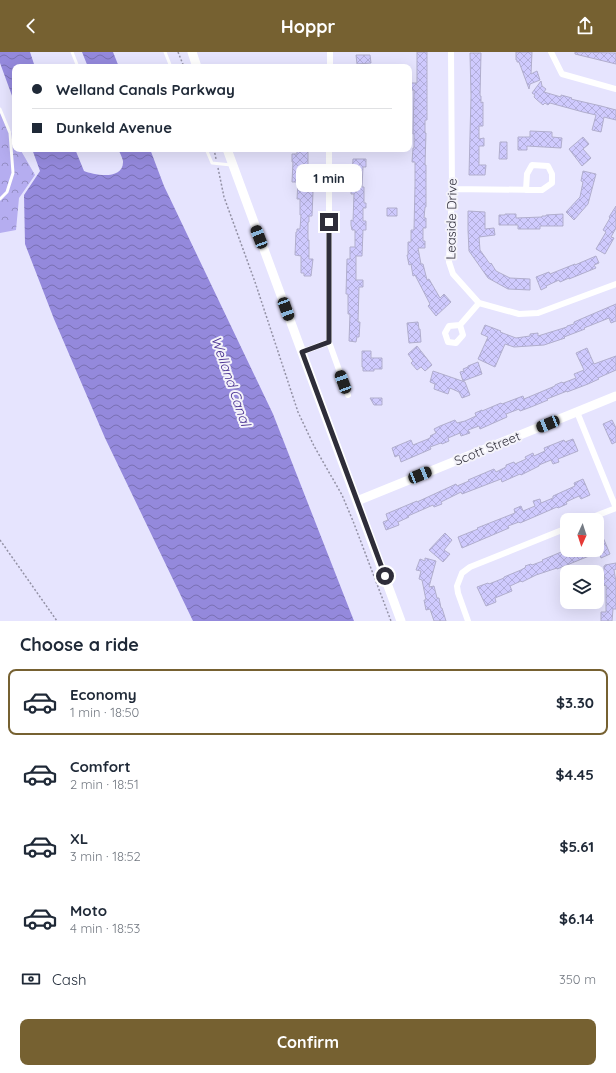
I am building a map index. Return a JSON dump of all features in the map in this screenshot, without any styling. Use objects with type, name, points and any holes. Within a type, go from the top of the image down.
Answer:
[{"type":"main road","points":[[192,52],[196,64]]},
{"type":"main road","points":[[227,152],[358,501],[401,621]]},
{"type":"main road","name":"Scott Street","points":[[358,501],[616,396]]},
{"type":"street","points":[[330,52],[330,64]]},
{"type":"street","name":"Leaside Drive","points":[[451,52],[452,189],[449,262],[454,274],[479,303]]},
{"type":"street","points":[[552,52],[562,74],[616,89]]},
{"type":"street","points":[[329,152],[329,342],[348,395]]},
{"type":"street","points":[[452,189],[526,190],[542,190],[552,183],[552,174],[548,166],[532,165],[527,174],[526,190]]},
{"type":"street","points":[[460,325],[479,303],[520,314],[538,313],[616,284]]},
{"type":"street","points":[[302,352],[329,342]]},
{"type":"street","points":[[577,412],[616,508],[603,513]]},
{"type":"street","points":[[468,621],[458,593],[458,586],[462,573],[470,567],[560,531]]},
{"type":"lane","points":[[72,52],[77,64]]},
{"type":"lane","points":[[165,52],[170,64]]},
{"type":"lane","points":[[0,109],[10,133],[13,173],[7,192],[0,199]]},
{"type":"lane","points":[[207,152],[212,163],[232,165]]},
{"type":"path","points":[[178,52],[183,64]]},
{"type":"path","points":[[215,152],[224,197],[255,282],[298,412],[314,446],[349,510],[391,621]]},
{"type":"path","points":[[0,540],[57,621]]},
{"type":"green space","points":[[0,112],[12,134],[12,152],[22,152],[35,175],[19,198],[16,230],[0,233]]},
{"type":"water","points":[[0,52],[30,52],[34,64],[12,64],[12,96],[0,63]]},
{"type":"water","points":[[82,52],[113,52],[118,64],[87,64]]},
{"type":"water","name":"Welland Canal","points":[[33,152],[76,152],[84,171],[94,174],[108,175],[119,172],[122,167],[123,161],[120,152],[151,152],[164,186],[273,414],[354,621],[193,621],[105,438],[54,319],[25,244],[24,195],[40,171]]},
{"type":"building","points":[[417,52],[427,52],[427,120],[425,120],[426,207],[424,218],[426,218],[426,228],[423,228],[423,241],[425,241],[425,248],[418,248],[421,264],[423,264],[427,280],[429,279],[440,298],[444,294],[451,302],[436,316],[428,306],[430,304],[415,275],[413,276],[411,264],[409,265],[407,255],[408,242],[411,242],[411,230],[414,230],[415,162],[412,162],[414,148],[414,90],[412,90],[412,83],[417,83]]},
{"type":"building","points":[[516,52],[532,52],[531,74],[537,71],[540,80],[530,84],[529,89],[519,62],[516,60]]},
{"type":"building","points":[[575,52],[616,53],[616,64],[575,54]]},
{"type":"building","points":[[470,53],[481,53],[480,96],[481,103],[483,102],[483,126],[479,126],[479,139],[484,138],[484,146],[479,146],[479,165],[486,165],[485,175],[469,175],[471,96]]},
{"type":"building","points":[[356,55],[370,55],[371,63],[357,64]]},
{"type":"building","points":[[541,81],[542,86],[546,89],[544,92],[561,97],[561,95],[572,98],[571,99],[616,110],[616,120],[604,117],[601,132],[592,130],[596,115],[550,103],[548,105],[545,103],[543,105],[534,97],[535,95],[532,93]]},
{"type":"building","points":[[530,131],[552,132],[552,137],[562,138],[561,148],[527,146],[527,150],[518,150],[518,137],[530,137]]},
{"type":"building","points":[[583,137],[589,144],[583,149],[591,158],[582,166],[569,149]]},
{"type":"building","points":[[500,142],[507,142],[507,159],[499,159]]},
{"type":"building","points":[[297,152],[308,152],[308,168],[310,168],[309,189],[312,189],[313,192],[312,216],[309,216],[308,222],[309,259],[313,259],[311,276],[304,276],[304,273],[301,273],[301,256],[295,255],[296,232],[297,229],[300,229],[301,215],[300,199],[297,199],[298,182],[292,182],[292,154],[297,154]]},
{"type":"building","points":[[353,159],[366,159],[366,167],[363,167],[362,187],[364,187],[364,203],[366,203],[366,208],[363,208],[363,221],[366,221],[366,230],[363,230],[362,256],[356,256],[356,280],[363,280],[363,287],[359,287],[358,322],[360,322],[359,337],[357,337],[356,342],[349,341],[350,314],[348,314],[348,294],[346,294],[347,259],[350,259],[350,247],[355,247],[355,230],[352,230],[351,225],[351,220],[353,221],[354,194],[351,194]]},
{"type":"building","points":[[583,171],[596,174],[588,204],[574,220],[566,212],[580,197],[583,182],[581,181]]},
{"type":"building","points":[[616,206],[616,228],[611,237],[614,238],[605,254],[596,249],[606,232],[603,230]]},
{"type":"building","points":[[387,208],[397,208],[397,216],[387,216]]},
{"type":"building","points":[[468,211],[485,212],[485,229],[494,228],[495,235],[479,237],[480,250],[490,264],[491,263],[496,271],[510,278],[530,279],[530,290],[508,289],[488,278],[469,251]]},
{"type":"building","points":[[516,214],[516,218],[542,217],[546,215],[563,214],[563,226],[540,226],[540,229],[518,229],[518,225],[499,225],[499,215]]},
{"type":"building","points":[[596,256],[599,263],[594,265],[596,268],[560,282],[559,280],[541,290],[536,277],[549,272],[550,274]]},
{"type":"building","points":[[616,304],[616,321],[611,323],[609,318],[564,337],[565,338],[544,345],[514,347],[505,344],[495,367],[478,359],[488,337],[481,334],[485,325],[516,338],[538,333],[538,336],[567,327],[574,324],[574,322]]},
{"type":"building","points":[[418,322],[421,342],[409,343],[407,323]]},
{"type":"building","points":[[417,346],[432,365],[425,371],[421,367],[417,370],[411,363],[413,361],[408,354]]},
{"type":"building","points":[[587,348],[594,364],[616,356],[616,370],[588,384],[547,399],[548,400],[531,407],[520,411],[519,409],[506,414],[507,417],[480,429],[479,426],[468,430],[470,433],[461,436],[460,433],[448,438],[449,441],[430,447],[431,449],[401,462],[399,455],[395,457],[392,448],[411,440],[413,445],[428,439],[436,433],[434,429],[440,426],[455,420],[457,423],[465,421],[476,416],[475,413],[482,410],[523,396],[524,399],[562,382],[563,383],[576,378],[574,374],[584,370],[576,353]]},
{"type":"building","points":[[362,351],[371,351],[371,358],[382,358],[382,369],[363,371]]},
{"type":"building","points":[[478,362],[482,374],[463,381],[460,372],[464,371],[463,369],[468,366]]},
{"type":"building","points":[[433,371],[465,382],[470,395],[462,398],[459,392],[450,388],[448,394],[434,389],[435,384],[430,382]]},
{"type":"building","points":[[370,398],[382,398],[382,405],[374,405]]},
{"type":"building","points":[[612,420],[616,428],[616,442],[612,444],[603,424]]},
{"type":"building","points":[[573,439],[578,451],[558,459],[559,462],[553,464],[551,460],[521,475],[520,474],[502,482],[501,479],[462,494],[461,492],[441,502],[442,504],[434,507],[433,505],[408,516],[409,517],[398,522],[399,525],[386,530],[383,522],[388,520],[386,514],[456,484],[457,486],[469,481],[468,480],[494,469],[496,472],[506,467],[506,465],[514,462],[515,464],[526,459],[525,457],[533,453],[534,456],[545,451],[544,448],[564,440],[565,442]]},
{"type":"building","points":[[583,479],[590,495],[581,499],[579,496],[566,502],[567,504],[558,508],[557,507],[520,523],[519,522],[508,526],[509,528],[462,548],[458,537],[515,513],[514,509],[521,506],[523,511],[535,506],[533,501],[540,499],[541,503],[553,498],[553,496],[575,486],[574,483]]},
{"type":"building","points":[[445,533],[452,540],[444,550],[450,554],[443,562],[429,550]]},
{"type":"building","points":[[604,540],[610,554],[604,557]]},
{"type":"building","points":[[560,552],[560,557],[587,557],[567,565],[560,565],[560,568],[536,575],[510,586],[512,591],[495,598],[496,602],[486,606],[477,587],[504,578],[521,570],[526,567],[525,566],[543,561],[542,560]]},
{"type":"building","points":[[425,558],[436,561],[429,587],[434,586],[446,621],[434,621],[430,609],[426,610],[424,600],[426,600],[422,580],[419,579],[421,571],[416,570],[420,559],[425,561]]},
{"type":"building","points":[[616,563],[616,569],[614,570],[616,582],[616,609],[613,609],[612,621],[601,621],[601,612],[606,612],[606,585],[604,586],[605,565]]},
{"type":"route","points":[[329,222],[329,342],[302,352],[385,576]]}]
